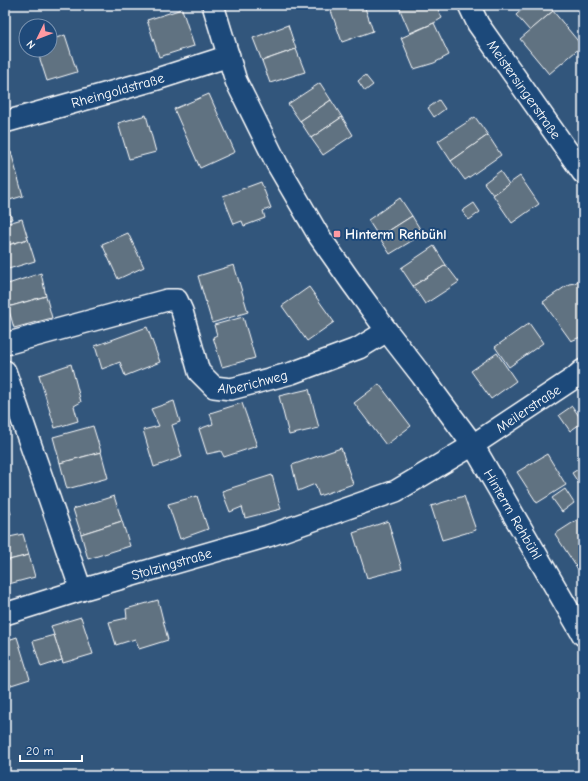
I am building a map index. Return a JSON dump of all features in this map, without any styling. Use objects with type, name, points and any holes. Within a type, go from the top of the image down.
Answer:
[{"type":"street","name":"Hinterm Rehbühl","points":[[213,5],[236,81],[276,164],[319,236],[387,332],[422,376],[473,445],[583,635]]},
{"type":"street","name":"Meistersingerstraße","points":[[468,5],[478,24],[583,173]]},
{"type":"street","name":"Rheingoldstraße","points":[[5,122],[154,80],[229,56]]},
{"type":"street","name":"Alberichweg","points":[[5,344],[167,300],[177,300],[182,310],[199,372],[214,387],[231,389],[292,374],[359,348],[387,332]]},
{"type":"street","name":"Meilerstraße","points":[[473,445],[574,378],[583,370]]},
{"type":"street","points":[[5,371],[81,590]]},
{"type":"street","name":"Stolzingstraße","points":[[5,614],[81,590],[268,536],[396,491],[473,445]]},
{"type":"building","points":[[339,5],[364,5],[373,31],[342,42],[330,8]]},
{"type":"building","points":[[398,5],[436,5],[442,18],[410,33]]},
{"type":"building","points":[[527,5],[548,5],[553,11],[530,31],[516,15]]},
{"type":"building","points":[[182,9],[194,46],[159,57],[147,20]]},
{"type":"building","points":[[553,11],[582,46],[549,74],[520,39]]},
{"type":"building","points":[[434,23],[449,55],[434,63],[414,69],[401,38]]},
{"type":"building","points":[[288,25],[296,49],[262,61],[253,38]]},
{"type":"building","points":[[65,35],[77,72],[47,81],[40,58],[58,58],[58,37]]},
{"type":"building","points":[[296,49],[305,72],[270,83],[262,61]]},
{"type":"building","points":[[365,75],[373,85],[365,91],[358,81]]},
{"type":"building","points":[[320,83],[331,100],[300,121],[288,104]]},
{"type":"building","points":[[209,94],[235,152],[200,168],[174,109]]},
{"type":"building","points":[[331,100],[342,117],[311,138],[300,121]]},
{"type":"building","points":[[439,100],[445,109],[434,117],[428,108]]},
{"type":"building","points":[[146,115],[156,152],[129,159],[118,123]]},
{"type":"building","points":[[342,117],[353,135],[323,155],[311,138]]},
{"type":"building","points":[[475,117],[488,135],[451,161],[438,141]]},
{"type":"building","points":[[488,135],[501,155],[465,180],[451,161]]},
{"type":"building","points":[[11,152],[23,196],[6,201],[12,219],[5,221],[5,153]]},
{"type":"building","points":[[500,171],[509,184],[493,195],[484,183]]},
{"type":"building","points":[[520,176],[539,204],[512,223],[493,195]]},
{"type":"building","points":[[261,182],[271,208],[263,211],[265,218],[244,226],[242,221],[234,224],[223,196]]},
{"type":"building","points":[[400,198],[412,216],[379,237],[368,220]]},
{"type":"building","points":[[474,203],[480,212],[469,220],[462,211]]},
{"type":"building","points":[[412,216],[423,234],[390,254],[379,237]]},
{"type":"building","points":[[22,219],[28,239],[5,246],[5,224]]},
{"type":"building","points":[[128,233],[144,267],[118,279],[102,244]]},
{"type":"building","points":[[28,239],[35,261],[5,270],[5,246]]},
{"type":"building","points":[[434,246],[446,265],[413,286],[401,268]]},
{"type":"building","points":[[234,265],[248,312],[212,323],[198,276]]},
{"type":"building","points":[[446,265],[459,282],[425,304],[413,286]]},
{"type":"building","points":[[41,273],[46,296],[8,307],[5,295],[5,285]]},
{"type":"building","points":[[583,277],[583,336],[571,341],[543,302],[569,284],[575,283]]},
{"type":"building","points":[[309,287],[334,322],[307,341],[282,306]]},
{"type":"building","points":[[46,296],[52,318],[14,328],[8,307]]},
{"type":"building","points":[[243,317],[255,358],[222,367],[213,337],[217,335],[214,325]]},
{"type":"building","points":[[529,323],[543,343],[509,367],[495,347]]},
{"type":"building","points":[[147,327],[160,362],[125,376],[120,362],[102,369],[95,346]]},
{"type":"building","points":[[497,353],[516,381],[491,399],[471,371]]},
{"type":"building","points":[[71,364],[81,402],[74,406],[78,421],[55,428],[39,375]]},
{"type":"building","points":[[379,384],[411,426],[386,445],[354,403]]},
{"type":"building","points":[[309,389],[319,428],[289,435],[279,396]]},
{"type":"building","points":[[174,401],[180,422],[172,425],[182,457],[154,467],[143,430],[159,426],[151,409]]},
{"type":"building","points":[[242,403],[257,446],[224,457],[221,451],[207,454],[199,429],[213,424],[210,413]]},
{"type":"building","points":[[572,406],[583,422],[570,431],[559,415]]},
{"type":"building","points":[[93,426],[101,452],[60,463],[53,437]]},
{"type":"building","points":[[341,448],[353,484],[319,496],[315,484],[298,491],[292,465]]},
{"type":"building","points":[[101,452],[108,478],[67,489],[60,463]]},
{"type":"building","points":[[547,454],[566,485],[537,503],[517,472]]},
{"type":"building","points":[[583,466],[583,490],[572,473]]},
{"type":"building","points":[[272,475],[281,509],[245,518],[242,507],[230,512],[222,491]]},
{"type":"building","points":[[565,489],[574,503],[562,512],[552,498]]},
{"type":"building","points":[[5,493],[11,514],[5,516]]},
{"type":"building","points":[[114,496],[122,521],[81,534],[73,509]]},
{"type":"building","points":[[197,496],[208,529],[180,539],[168,504]]},
{"type":"building","points":[[464,496],[476,530],[442,540],[431,506]]},
{"type":"building","points":[[583,516],[583,577],[555,534]]},
{"type":"building","points":[[122,521],[130,546],[88,559],[81,534]]},
{"type":"building","points":[[388,521],[402,569],[367,578],[353,533]]},
{"type":"building","points":[[23,534],[29,555],[5,561],[5,538]]},
{"type":"building","points":[[29,555],[35,577],[5,585],[5,561]]},
{"type":"building","points":[[158,600],[168,640],[139,649],[135,639],[116,645],[109,622],[127,618],[126,609]]},
{"type":"building","points":[[81,617],[93,654],[63,663],[51,626]]},
{"type":"building","points":[[54,635],[62,660],[41,667],[33,641]]},
{"type":"building","points":[[17,637],[30,679],[5,687],[5,641]]},
{"type":"place","name":"Hinterm Rehbühl","points":[[337,234]]}]
